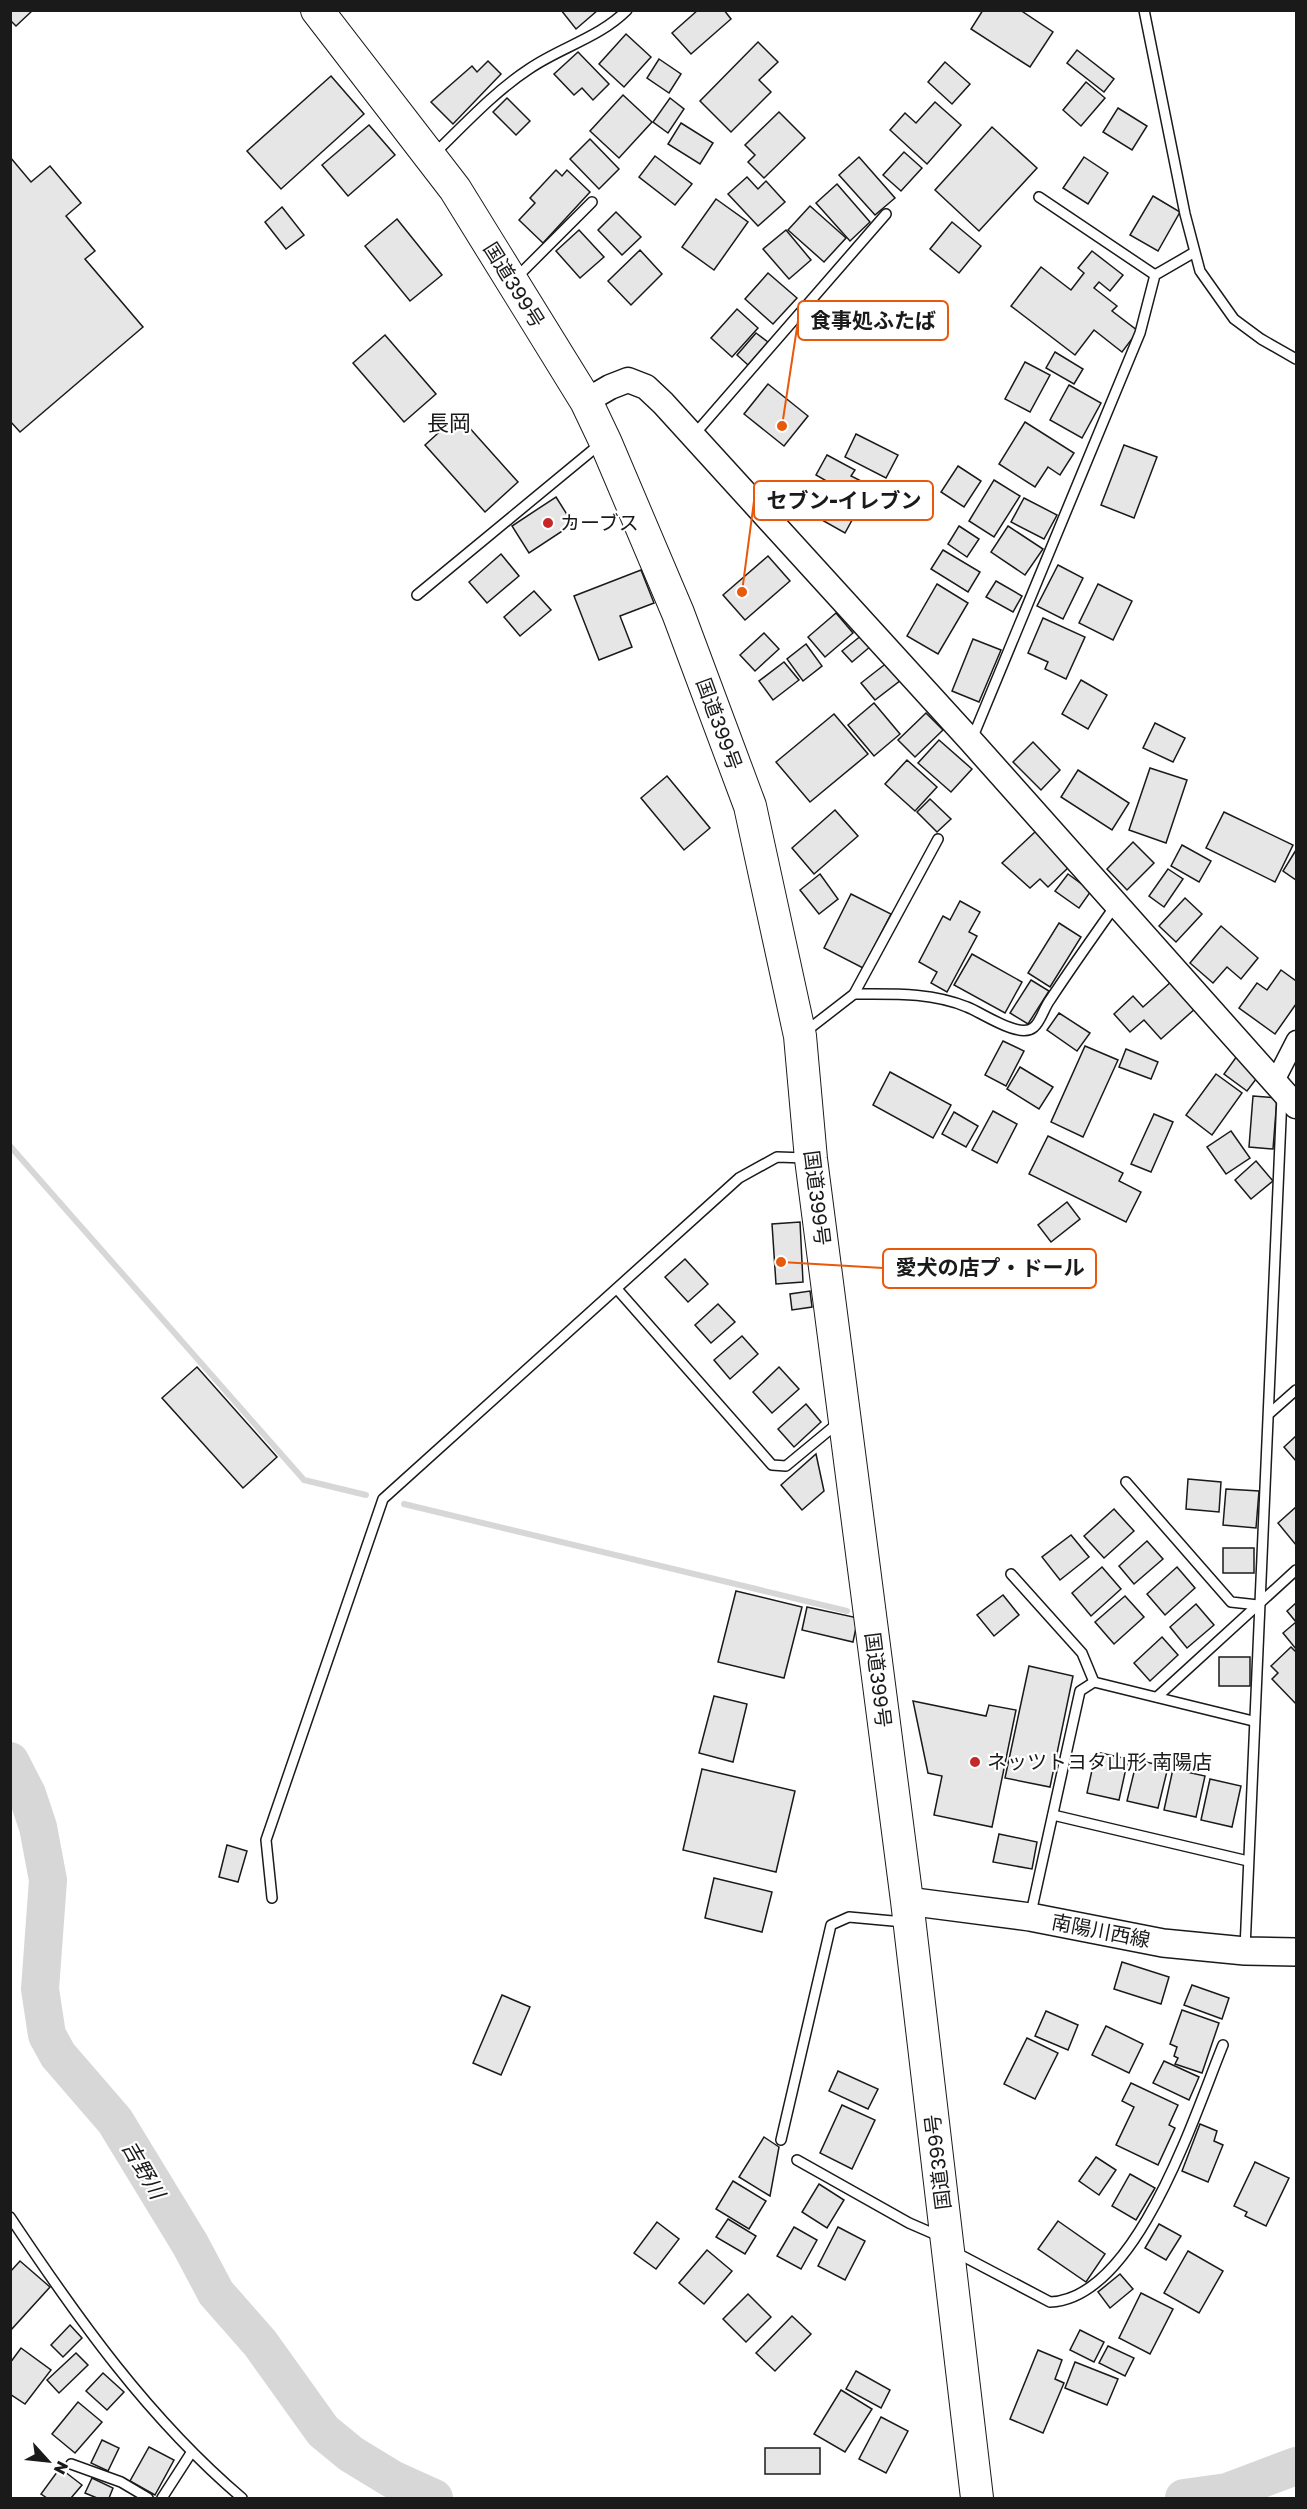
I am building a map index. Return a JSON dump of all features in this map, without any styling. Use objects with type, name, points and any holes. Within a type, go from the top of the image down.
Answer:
[{"type":"highway","name":"国道399号","points":[[317,10],[455,189],[586,401],[678,613],[750,806],[800,1036],[811,1159],[908,1912],[977,2499]]},
{"type":"main road","name":"南陽川西線","points":[[908,1912],[1030,1917],[1163,1943],[1245,1951],[1296,1952]]},
{"type":"street","points":[[586,401],[628,380],[646,387],[971,741],[1285,1092]]},
{"type":"street","points":[[1285,1092],[1296,1040]]},
{"type":"lane","points":[[431,157],[476,113],[529,69],[613,24],[627,10]]},
{"type":"lane","points":[[1144,10],[1193,253],[1200,271],[1234,319],[1261,339],[1296,359]]},
{"type":"lane","points":[[1039,197],[1155,275]]},
{"type":"lane","points":[[513,282],[592,202]]},
{"type":"lane","points":[[693,436],[886,214]]},
{"type":"lane","points":[[971,741],[1140,333],[1155,275],[1193,253]]},
{"type":"lane","points":[[417,595],[605,441]]},
{"type":"lane","points":[[800,1036],[854,994],[938,839]]},
{"type":"lane","points":[[854,994],[939,997],[967,1007],[1009,1028],[1026,1031],[1034,1028],[1047,1004],[1116,904]]},
{"type":"lane","points":[[1245,1951],[1258,1605],[1270,1413],[1285,1092]]},
{"type":"lane","points":[[272,1898],[266,1840],[383,1499],[739,1178],[777,1157],[811,1159]]},
{"type":"lane","points":[[617,1289],[772,1465],[786,1466],[845,1418]]},
{"type":"lane","points":[[1270,1413],[1296,1390]]},
{"type":"lane","points":[[1126,1482],[1232,1602],[1258,1605]]},
{"type":"lane","points":[[1157,1697],[1296,1570]]},
{"type":"lane","points":[[1011,1574],[1082,1653],[1094,1682]]},
{"type":"lane","points":[[1030,1917],[1080,1691],[1094,1682],[1253,1721]]},
{"type":"lane","points":[[1053,1815],[1248,1861]]},
{"type":"lane","points":[[781,2140],[831,1925],[849,1917],[908,1912]]},
{"type":"lane","points":[[797,2160],[1050,2302],[1067,2301],[1088,2289],[1121,2257],[1147,2222],[1167,2183],[1223,2044]]},
{"type":"lane","points":[[10,2217],[73,2312],[115,2365],[191,2453],[242,2499]]},
{"type":"lane","points":[[162,2499],[191,2453]]},
{"type":"lane","points":[[71,2464],[121,2482],[148,2499]]},
{"type":"building","points":[[10,10],[33,10],[16,26],[10,20]]},
{"type":"building","points":[[561,10],[598,10],[576,29]]},
{"type":"building","points":[[698,10],[724,10],[731,19],[691,54],[672,33]]},
{"type":"building","points":[[983,10],[1020,10],[1053,32],[1030,67],[971,29]]},
{"type":"building","points":[[626,34],[651,57],[624,87],[599,64]]},
{"type":"building","points":[[758,42],[778,62],[759,80],[771,92],[731,132],[700,101]]},
{"type":"building","points":[[1077,50],[1114,79],[1104,92],[1067,63]]},
{"type":"building","points":[[578,52],[609,84],[593,100],[582,88],[574,95],[554,74]]},
{"type":"building","points":[[659,59],[681,74],[669,93],[647,78]]},
{"type":"building","points":[[488,61],[501,74],[453,124],[431,102],[472,66],[477,72]]},
{"type":"building","points":[[945,62],[970,84],[952,104],[928,82]]},
{"type":"building","points":[[331,76],[364,114],[281,189],[247,151]]},
{"type":"building","points":[[1086,82],[1105,98],[1081,126],[1063,110]]},
{"type":"building","points":[[623,95],[652,122],[619,158],[590,131]]},
{"type":"building","points":[[507,98],[530,121],[516,135],[493,112]]},
{"type":"building","points":[[670,98],[684,109],[668,133],[653,122]]},
{"type":"building","points":[[935,102],[961,125],[927,164],[890,130],[905,113],[916,123]]},
{"type":"building","points":[[1118,108],[1147,126],[1132,150],[1103,132]]},
{"type":"building","points":[[779,112],[805,138],[764,178],[748,162],[755,155],[745,145]]},
{"type":"building","points":[[681,123],[713,143],[700,164],[668,144]]},
{"type":"building","points":[[369,125],[395,155],[348,196],[322,165]]},
{"type":"building","points":[[992,127],[1037,168],[979,231],[935,190]]},
{"type":"building","points":[[590,139],[619,169],[599,189],[570,159]]},
{"type":"building","points":[[904,152],[922,168],[901,191],[883,175]]},
{"type":"building","points":[[655,156],[692,184],[675,205],[639,177]]},
{"type":"building","points":[[10,157],[31,182],[50,166],[81,203],[66,216],[95,251],[85,259],[143,327],[20,432],[10,421]]},
{"type":"building","points":[[859,157],[895,198],[875,215],[839,175]]},
{"type":"building","points":[[1084,157],[1108,173],[1088,204],[1063,188]]},
{"type":"building","points":[[556,170],[562,176],[567,170],[590,192],[543,243],[519,220],[535,203],[530,198]]},
{"type":"building","points":[[747,177],[758,189],[766,181],[785,202],[758,226],[728,194]]},
{"type":"building","points":[[837,184],[870,222],[850,241],[816,203]]},
{"type":"building","points":[[1153,196],[1180,212],[1158,251],[1130,235]]},
{"type":"building","points":[[716,199],[748,222],[714,270],[682,247]]},
{"type":"building","points":[[810,206],[846,238],[824,262],[788,230]]},
{"type":"building","points":[[282,207],[304,235],[286,249],[265,222]]},
{"type":"building","points":[[616,212],[641,237],[622,255],[598,230]]},
{"type":"building","points":[[397,219],[442,275],[410,301],[365,246]]},
{"type":"building","points":[[952,222],[981,246],[959,273],[930,249]]},
{"type":"building","points":[[579,230],[604,257],[580,278],[556,251]]},
{"type":"building","points":[[786,230],[811,260],[789,279],[763,249]]},
{"type":"building","points":[[640,250],[662,274],[631,305],[608,281]]},
{"type":"building","points":[[1092,251],[1123,275],[1110,291],[1099,282],[1094,288],[1117,306],[1112,311],[1138,331],[1122,352],[1094,330],[1075,355],[1011,306],[1041,267],[1071,290],[1084,273],[1078,268]]},
{"type":"building","points":[[768,273],[797,298],[773,324],[745,299]]},
{"type":"building","points":[[737,309],[758,328],[732,357],[711,338]]},
{"type":"building","points":[[756,333],[768,342],[748,365],[737,355]]},
{"type":"building","points":[[385,335],[436,394],[404,422],[353,363]]},
{"type":"building","points":[[1055,352],[1083,369],[1074,384],[1046,368]]},
{"type":"building","points":[[1025,362],[1050,375],[1030,412],[1005,399]]},
{"type":"building","points":[[768,384],[808,416],[784,446],[744,414]]},
{"type":"building","points":[[1069,385],[1101,403],[1082,438],[1050,420]]},
{"type":"building","points":[[458,415],[518,482],[485,512],[425,445]]},
{"type":"building","points":[[1025,422],[1074,453],[1060,475],[1048,467],[1035,487],[999,464]]},
{"type":"building","points":[[856,434],[898,455],[886,478],[845,457]]},
{"type":"building","points":[[1124,445],[1157,457],[1134,518],[1101,505]]},
{"type":"building","points":[[827,455],[855,470],[851,476],[877,489],[869,503],[863,500],[845,533],[813,515],[830,483],[816,475]]},
{"type":"building","points":[[958,466],[981,481],[964,507],[941,492]]},
{"type":"building","points":[[994,480],[1020,496],[994,537],[969,521]]},
{"type":"building","points":[[556,497],[573,524],[529,553],[512,526]]},
{"type":"building","points":[[1024,498],[1057,515],[1044,539],[1011,522]]},
{"type":"building","points":[[959,526],[979,539],[967,557],[948,544]]},
{"type":"building","points":[[1008,526],[1043,549],[1025,575],[991,552]]},
{"type":"building","points":[[943,550],[980,572],[968,592],[931,569]]},
{"type":"building","points":[[501,554],[519,576],[487,603],[469,582]]},
{"type":"building","points":[[768,556],[790,581],[745,620],[723,595]]},
{"type":"building","points":[[1058,565],[1083,578],[1063,619],[1037,606]]},
{"type":"building","points":[[641,570],[654,603],[620,616],[632,647],[599,660],[574,596]]},
{"type":"building","points":[[996,581],[1022,596],[1013,612],[986,597]]},
{"type":"building","points":[[937,584],[968,603],[938,654],[907,636]]},
{"type":"building","points":[[1098,584],[1132,601],[1113,640],[1079,623]]},
{"type":"building","points":[[534,591],[551,610],[520,636],[504,617]]},
{"type":"building","points":[[836,613],[853,633],[825,657],[808,637]]},
{"type":"building","points":[[1043,618],[1085,637],[1066,679],[1045,669],[1048,662],[1028,653]]},
{"type":"building","points":[[764,633],[779,649],[755,671],[740,655]]},
{"type":"building","points":[[862,635],[871,646],[852,662],[842,651]]},
{"type":"building","points":[[973,639],[1001,650],[979,702],[952,691]]},
{"type":"building","points":[[806,644],[822,666],[803,681],[787,659]]},
{"type":"building","points":[[784,662],[799,680],[773,700],[759,681]]},
{"type":"building","points":[[888,662],[901,680],[875,700],[861,683]]},
{"type":"building","points":[[1081,680],[1107,695],[1088,729],[1062,714]]},
{"type":"building","points":[[874,703],[900,734],[874,756],[848,725]]},
{"type":"building","points":[[926,713],[943,730],[915,757],[898,740]]},
{"type":"building","points":[[834,714],[868,754],[810,802],[776,762]]},
{"type":"building","points":[[1155,723],[1185,738],[1173,762],[1143,748]]},
{"type":"building","points":[[939,740],[972,769],[951,792],[918,763]]},
{"type":"building","points":[[1033,742],[1060,770],[1041,790],[1013,762]]},
{"type":"building","points":[[907,760],[937,787],[915,811],[885,784]]},
{"type":"building","points":[[1150,768],[1187,780],[1166,843],[1129,830]]},
{"type":"building","points":[[1078,770],[1129,803],[1112,830],[1061,797]]},
{"type":"building","points":[[667,776],[710,828],[684,850],[641,798]]},
{"type":"building","points":[[930,799],[951,819],[937,832],[917,812]]},
{"type":"building","points":[[835,810],[858,836],[814,874],[792,848]]},
{"type":"building","points":[[1224,812],[1293,845],[1275,882],[1206,848]]},
{"type":"building","points":[[1036,831],[1069,867],[1048,887],[1040,879],[1030,888],[1002,863]]},
{"type":"building","points":[[1133,842],[1154,863],[1127,890],[1107,869]]},
{"type":"building","points":[[1182,845],[1211,861],[1199,882],[1171,866]]},
{"type":"building","points":[[1296,850],[1296,880],[1283,871]]},
{"type":"building","points":[[1168,869],[1183,879],[1164,907],[1149,896]]},
{"type":"building","points":[[820,874],[838,899],[819,914],[800,890]]},
{"type":"building","points":[[1068,874],[1091,891],[1079,908],[1055,891]]},
{"type":"building","points":[[851,894],[891,914],[863,968],[824,948]]},
{"type":"building","points":[[1185,898],[1202,914],[1176,942],[1159,926]]},
{"type":"building","points":[[960,901],[980,912],[969,932],[977,936],[947,992],[931,983],[937,972],[919,962],[943,916],[950,920]]},
{"type":"building","points":[[1059,923],[1081,937],[1050,987],[1028,973]]},
{"type":"building","points":[[1221,926],[1258,958],[1241,979],[1227,967],[1213,983],[1190,963]]},
{"type":"building","points":[[972,954],[1022,982],[1005,1013],[954,985]]},
{"type":"building","points":[[1281,970],[1296,981],[1296,1004],[1275,1034],[1239,1008],[1257,983],[1267,990]]},
{"type":"building","points":[[1031,980],[1049,991],[1028,1024],[1010,1013]]},
{"type":"building","points":[[1172,981],[1196,1008],[1161,1039],[1144,1020],[1130,1032],[1114,1014],[1133,996],[1143,1007]]},
{"type":"building","points":[[1059,1013],[1090,1033],[1077,1051],[1047,1030]]},
{"type":"building","points":[[1003,1041],[1024,1051],[1006,1086],[985,1075]]},
{"type":"building","points":[[1085,1046],[1118,1060],[1083,1137],[1051,1122]]},
{"type":"building","points":[[1126,1049],[1158,1062],[1151,1079],[1119,1067]]},
{"type":"building","points":[[1237,1056],[1260,1074],[1247,1091],[1224,1074]]},
{"type":"building","points":[[1020,1067],[1053,1087],[1039,1109],[1007,1089]]},
{"type":"building","points":[[890,1072],[951,1105],[933,1138],[873,1105]]},
{"type":"building","points":[[1216,1074],[1242,1093],[1212,1135],[1186,1115]]},
{"type":"building","points":[[1253,1096],[1277,1098],[1273,1149],[1249,1147]]},
{"type":"building","points":[[993,1111],[1017,1124],[997,1163],[972,1150]]},
{"type":"building","points":[[954,1112],[978,1126],[966,1147],[942,1134]]},
{"type":"building","points":[[1154,1114],[1173,1122],[1151,1172],[1131,1164]]},
{"type":"building","points":[[1231,1131],[1250,1158],[1226,1174],[1207,1147]]},
{"type":"building","points":[[1048,1136],[1123,1173],[1119,1181],[1141,1192],[1126,1222],[1029,1174]]},
{"type":"building","points":[[1256,1161],[1273,1181],[1251,1199],[1235,1180]]},
{"type":"building","points":[[1067,1202],[1080,1219],[1051,1242],[1038,1225]]},
{"type":"building","points":[[800,1222],[803,1282],[776,1284],[772,1224]]},
{"type":"building","points":[[685,1259],[708,1284],[688,1302],[665,1277]]},
{"type":"building","points":[[810,1291],[812,1307],[792,1310],[790,1294]]},
{"type":"building","points":[[718,1304],[735,1322],[711,1343],[695,1325]]},
{"type":"building","points":[[742,1336],[758,1354],[730,1379],[714,1360]]},
{"type":"building","points":[[197,1367],[277,1457],[243,1488],[162,1398]]},
{"type":"building","points":[[779,1367],[799,1389],[772,1413],[753,1392]]},
{"type":"building","points":[[806,1404],[821,1422],[794,1447],[778,1429]]},
{"type":"building","points":[[1296,1436],[1296,1461],[1284,1447]]},
{"type":"building","points":[[816,1454],[824,1491],[802,1510],[781,1485]]},
{"type":"building","points":[[1188,1479],[1221,1482],[1219,1512],[1186,1509]]},
{"type":"building","points":[[1226,1489],[1259,1491],[1256,1528],[1223,1525]]},
{"type":"building","points":[[1296,1507],[1296,1545],[1278,1523]]},
{"type":"building","points":[[1114,1509],[1134,1531],[1104,1558],[1084,1536]]},
{"type":"building","points":[[1071,1535],[1089,1557],[1060,1580],[1042,1557]]},
{"type":"building","points":[[1147,1541],[1163,1559],[1134,1584],[1119,1566]]},
{"type":"building","points":[[1223,1548],[1254,1548],[1254,1573],[1223,1573]]},
{"type":"building","points":[[1102,1567],[1121,1589],[1091,1616],[1072,1593]]},
{"type":"building","points":[[1177,1567],[1195,1588],[1165,1615],[1147,1594]]},
{"type":"building","points":[[736,1591],[802,1607],[784,1678],[718,1662]]},
{"type":"building","points":[[1003,1595],[1019,1615],[994,1636],[977,1615]]},
{"type":"building","points":[[1125,1596],[1144,1617],[1114,1644],[1095,1622]]},
{"type":"building","points":[[1296,1603],[1296,1622],[1287,1611]]},
{"type":"building","points":[[1196,1604],[1214,1625],[1187,1648],[1170,1627]]},
{"type":"building","points":[[807,1607],[858,1618],[853,1642],[802,1630]]},
{"type":"building","points":[[1296,1622],[1296,1649],[1283,1633]]},
{"type":"building","points":[[1162,1637],[1178,1655],[1150,1681],[1134,1663]]},
{"type":"building","points":[[1291,1647],[1296,1652],[1296,1704],[1272,1679],[1278,1673],[1271,1666]]},
{"type":"building","points":[[1219,1657],[1250,1657],[1250,1686],[1219,1686]]},
{"type":"building","points":[[1029,1666],[1073,1676],[1050,1787],[1005,1778]]},
{"type":"building","points":[[714,1696],[747,1704],[733,1762],[699,1753]]},
{"type":"building","points":[[913,1701],[986,1716],[989,1705],[1016,1710],[992,1827],[934,1815],[942,1776],[928,1773]]},
{"type":"building","points":[[1096,1752],[1128,1759],[1119,1800],[1087,1793]]},
{"type":"building","points":[[1137,1760],[1168,1767],[1158,1808],[1127,1801]]},
{"type":"building","points":[[702,1769],[795,1791],[776,1872],[683,1850]]},
{"type":"building","points":[[1173,1769],[1205,1776],[1196,1817],[1164,1810]]},
{"type":"building","points":[[1210,1779],[1241,1786],[1232,1827],[1201,1820]]},
{"type":"building","points":[[999,1834],[1037,1842],[1032,1869],[993,1862]]},
{"type":"building","points":[[227,1845],[247,1851],[238,1882],[219,1877]]},
{"type":"building","points":[[714,1878],[772,1892],[762,1932],[705,1918]]},
{"type":"building","points":[[1122,1962],[1169,1977],[1161,2004],[1114,1989]]},
{"type":"building","points":[[1192,1985],[1229,1998],[1222,2019],[1184,2005]]},
{"type":"building","points":[[502,1995],[530,2007],[501,2075],[473,2063]]},
{"type":"building","points":[[1182,2010],[1219,2023],[1202,2073],[1175,2064],[1178,2058],[1174,2056],[1177,2047],[1170,2044]]},
{"type":"building","points":[[1046,2011],[1078,2025],[1068,2050],[1035,2036]]},
{"type":"building","points":[[1106,2026],[1143,2044],[1129,2073],[1092,2055]]},
{"type":"building","points":[[1027,2038],[1058,2053],[1035,2099],[1004,2084]]},
{"type":"building","points":[[1164,2061],[1199,2077],[1189,2100],[1153,2083]]},
{"type":"building","points":[[838,2071],[878,2089],[868,2109],[829,2091]]},
{"type":"building","points":[[1131,2083],[1178,2105],[1169,2125],[1175,2128],[1158,2165],[1116,2145],[1134,2107],[1122,2101]]},
{"type":"building","points":[[842,2105],[875,2120],[852,2169],[820,2153]]},
{"type":"building","points":[[1200,2124],[1217,2131],[1214,2141],[1223,2145],[1208,2182],[1182,2171]]},
{"type":"building","points":[[764,2137],[779,2147],[770,2196],[739,2177]]},
{"type":"building","points":[[1096,2157],[1116,2170],[1099,2195],[1079,2181]]},
{"type":"building","points":[[1255,2162],[1289,2178],[1266,2226],[1245,2216],[1247,2212],[1234,2206]]},
{"type":"building","points":[[1130,2174],[1155,2188],[1136,2220],[1112,2206]]},
{"type":"building","points":[[733,2181],[766,2201],[749,2229],[716,2209]]},
{"type":"building","points":[[819,2184],[844,2200],[827,2228],[802,2212]]},
{"type":"building","points":[[728,2219],[756,2236],[745,2254],[716,2237]]},
{"type":"building","points":[[1058,2221],[1105,2254],[1086,2282],[1038,2249]]},
{"type":"building","points":[[657,2222],[679,2239],[656,2269],[634,2253]]},
{"type":"building","points":[[1159,2224],[1181,2236],[1166,2260],[1145,2248]]},
{"type":"building","points":[[794,2227],[817,2240],[801,2269],[777,2256]]},
{"type":"building","points":[[838,2227],[865,2241],[845,2280],[818,2266]]},
{"type":"building","points":[[707,2250],[732,2271],[704,2304],[679,2283]]},
{"type":"building","points":[[1188,2251],[1223,2271],[1199,2313],[1164,2293]]},
{"type":"building","points":[[20,2261],[50,2287],[10,2331],[10,2272]]},
{"type":"building","points":[[1120,2274],[1133,2289],[1110,2308],[1098,2292]]},
{"type":"building","points":[[1141,2293],[1173,2309],[1150,2354],[1119,2338]]},
{"type":"building","points":[[748,2294],[771,2317],[746,2342],[723,2319]]},
{"type":"building","points":[[792,2316],[811,2334],[775,2371],[756,2353]]},
{"type":"building","points":[[70,2325],[82,2338],[63,2357],[51,2345]]},
{"type":"building","points":[[1080,2330],[1104,2342],[1094,2362],[1070,2350]]},
{"type":"building","points":[[1108,2346],[1134,2358],[1125,2376],[1099,2363]]},
{"type":"building","points":[[21,2348],[51,2370],[25,2404],[10,2394],[10,2363]]},
{"type":"building","points":[[1038,2350],[1062,2360],[1055,2379],[1064,2383],[1043,2433],[1010,2419]]},
{"type":"building","points":[[76,2353],[88,2365],[59,2393],[47,2380]]},
{"type":"building","points":[[1075,2362],[1118,2379],[1107,2405],[1065,2388]]},
{"type":"building","points":[[856,2371],[890,2390],[881,2408],[846,2389]]},
{"type":"building","points":[[103,2373],[124,2392],[107,2410],[86,2391]]},
{"type":"building","points":[[841,2390],[872,2409],[845,2452],[814,2434]]},
{"type":"building","points":[[78,2402],[102,2422],[75,2453],[52,2434]]},
{"type":"building","points":[[881,2417],[908,2431],[886,2473],[859,2459]]},
{"type":"building","points":[[102,2440],[119,2448],[108,2471],[91,2463]]},
{"type":"building","points":[[149,2447],[174,2460],[155,2495],[130,2481]]},
{"type":"building","points":[[765,2448],[820,2448],[820,2474],[765,2474]]},
{"type":"building","points":[[60,2468],[82,2485],[71,2498],[47,2498],[41,2494]]},
{"type":"building","points":[[92,2478],[113,2488],[109,2498],[97,2498],[85,2493]]},
{"type":"waterway","points":[[10,1146],[304,1480],[366,1495]]},
{"type":"waterway","points":[[404,1504],[847,1611]]},
{"type":"waterway","name":"吉野川","points":[[10,1761],[27,1794],[38,1827],[48,1880],[40,1989],[47,2035],[58,2055],[115,2121],[190,2244],[216,2293],[260,2343],[323,2431],[351,2454],[392,2479],[434,2498]]},
{"type":"waterway","name":"吉野川","points":[[1184,2498],[1227,2492],[1296,2466]]},
{"type":"place","name":"食事処ふたば","points":[[782,426]]},
{"type":"place","name":"カーブス","points":[[548,523]]},
{"type":"place","name":"セブン-イレブン","points":[[742,592]]},
{"type":"place","name":"愛犬の店プ・ドール","points":[[781,1262]]},
{"type":"place","name":"ネッツトヨタ山形 南陽店","points":[[975,1762]]},
{"type":"district","name":"長岡","points":[[449,423]]}]
